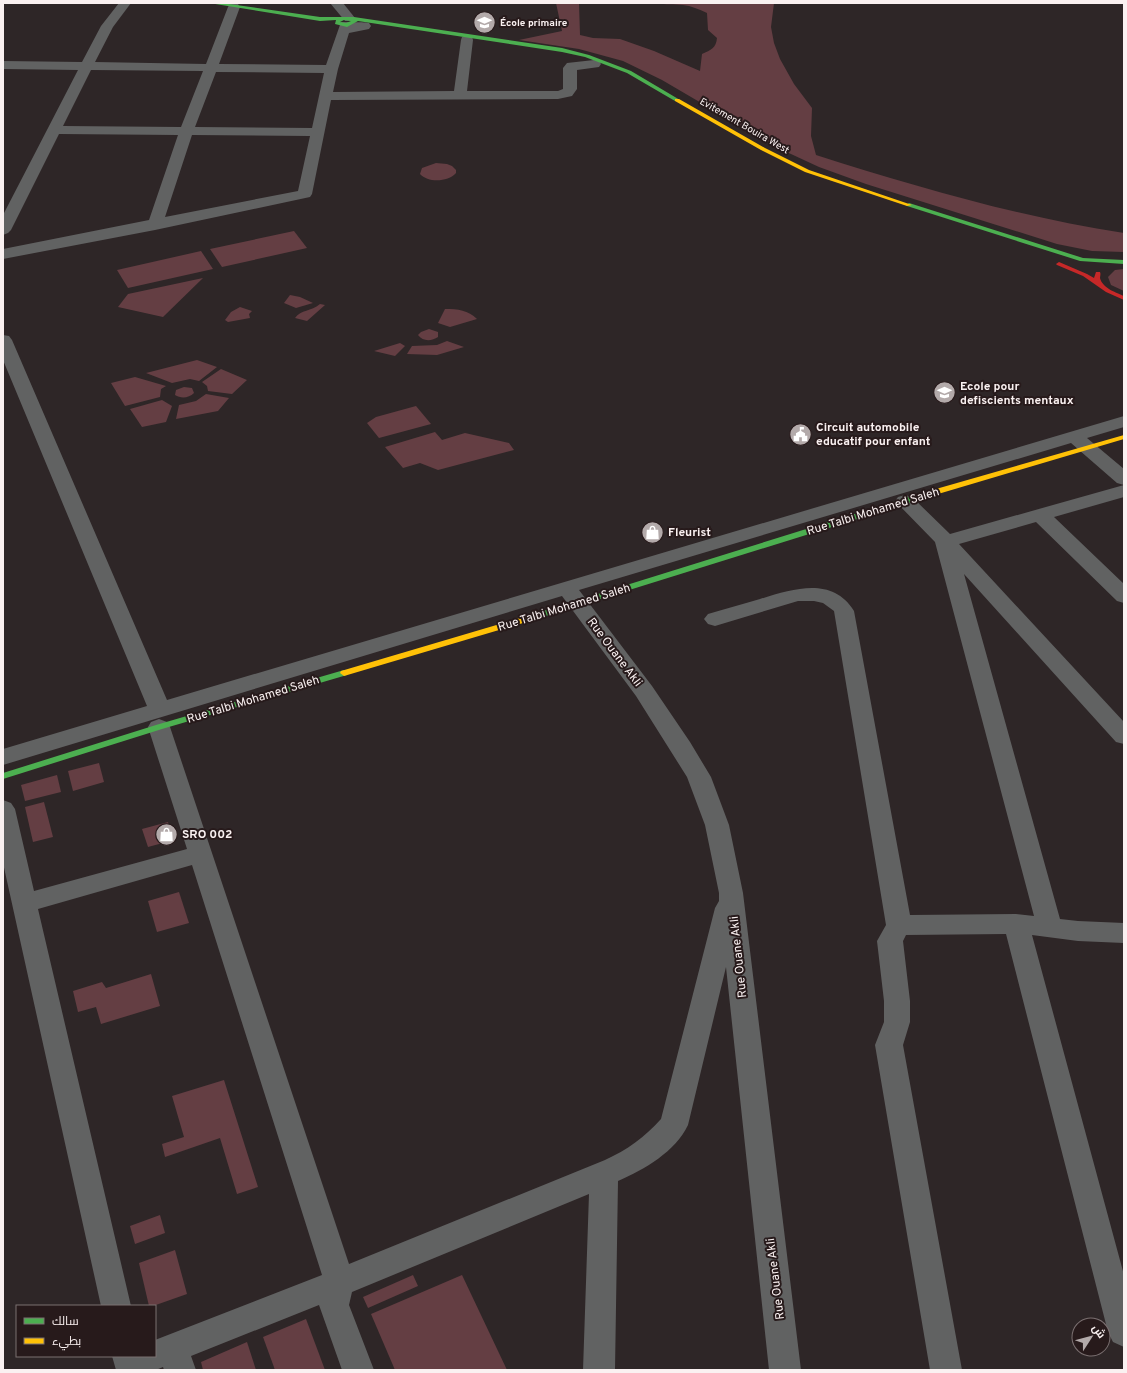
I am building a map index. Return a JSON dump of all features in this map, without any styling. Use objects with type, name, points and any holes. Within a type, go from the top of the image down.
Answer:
[{"type":"main road","points":[[212,3],[320,18]]},
{"type":"main road","name":"Evitement Bouira West","points":[[344,19],[562,50],[588,56],[629,72],[763,149],[807,171],[1060,254],[1082,260],[1124,262]]},
{"type":"main road","name":"Evitement Bouira West","points":[[365,26],[559,54],[594,64],[634,82],[765,161],[839,190],[973,235]]},
{"type":"main road","points":[[1047,260],[1085,275],[1111,293],[1124,298]]},
{"type":"main road","points":[[1101,286],[1097,278],[1099,271],[1108,266],[1124,262]]},
{"type":"main road","name":"Rue Talbi Mohamed Saleh","points":[[572,596],[905,501],[1081,442],[1124,437]]},
{"type":"main road","name":"Rue Talbi Mohamed Saleh","points":[[3,776],[160,718]]},
{"type":"street","points":[[3,230],[88,66],[107,26],[125,3]]},
{"type":"street","points":[[156,225],[187,130],[234,7]]},
{"type":"street","points":[[320,18],[335,15],[344,19],[353,27],[365,26]]},
{"type":"street","points":[[3,254],[156,225],[305,194],[317,132],[344,19]]},
{"type":"street","points":[[460,95],[467,40]]},
{"type":"street","points":[[326,96],[567,93],[570,89],[570,68],[572,66],[594,64]]},
{"type":"street","points":[[3,65],[332,69]]},
{"type":"street","points":[[55,130],[317,132]]},
{"type":"street","points":[[3,340],[160,718],[200,854],[339,1283],[334,1305],[358,1370]]},
{"type":"street","name":"Rue Talbi Mohamed Saleh","points":[[3,756],[160,718],[572,596],[848,502],[1081,442],[1124,421]]},
{"type":"street","points":[[1081,442],[1124,480]]},
{"type":"street","points":[[945,542],[1124,491]]},
{"type":"street","points":[[905,501],[945,542],[1124,736]]},
{"type":"street","points":[[1040,515],[1124,596]]},
{"type":"street","points":[[945,542],[1050,926]]},
{"type":"street","points":[[715,619],[797,595],[814,594],[830,598],[839,604],[844,611],[899,924],[890,941],[897,1008],[897,1022],[889,1045],[946,1370]]},
{"type":"street","name":"Rue Ouane Akli","points":[[572,596],[644,692],[682,748],[699,777],[717,825],[731,893],[785,1370]]},
{"type":"street","points":[[3,809],[116,1305]]},
{"type":"street","points":[[25,903],[200,854]]},
{"type":"street","points":[[128,1357],[130,1365],[165,1357],[339,1283],[631,1163],[661,1140],[674,1125],[731,893]]},
{"type":"street","points":[[899,924],[1016,924],[1050,926],[1078,931],[1124,933]]},
{"type":"street","points":[[1016,924],[1124,1332]]},
{"type":"street","points":[[600,1370],[604,1174]]},
{"type":"shaded area","points":[[556,3],[579,3],[580,35],[593,38],[620,39],[654,51],[700,71],[702,54],[716,44],[717,38],[708,30],[707,13],[686,5],[657,3],[774,3],[771,27],[774,43],[780,59],[794,84],[812,108],[811,136],[816,155],[930,190],[1007,210],[1046,219],[1124,233],[1124,252],[1092,251],[1057,244],[866,184],[819,167],[778,148],[662,80],[623,61],[579,49],[519,40],[562,31]]},
{"type":"shaded area","points":[[436,163],[452,166],[456,170],[456,173],[443,180],[428,179],[420,174],[422,168]]},
{"type":"shaded area","points":[[294,231],[307,248],[222,267],[210,249]]},
{"type":"shaded area","points":[[201,251],[213,269],[128,288],[117,270]]},
{"type":"shaded area","points":[[1124,269],[1124,291],[1111,285],[1108,277],[1115,270]]},
{"type":"shaded area","points":[[203,278],[163,317],[118,307],[128,294]]},
{"type":"shaded area","points":[[290,295],[300,297],[313,303],[296,308],[284,303]]},
{"type":"shaded area","points":[[320,304],[325,305],[307,321],[295,318],[300,313],[317,307]]},
{"type":"shaded area","points":[[240,307],[252,311],[249,314],[250,318],[228,322],[225,320],[231,312]]},
{"type":"shaded area","points":[[445,309],[462,311],[474,316],[477,319],[450,327],[438,323]]},
{"type":"shaded area","points":[[429,329],[438,332],[438,337],[428,340],[422,339],[418,335],[421,332]]},
{"type":"shaded area","points":[[447,341],[464,347],[437,355],[407,354],[412,346],[437,345]]},
{"type":"shaded area","points":[[400,343],[405,346],[395,356],[374,351]]},
{"type":"shaded area","points":[[197,360],[217,367],[199,381],[190,379],[172,383],[146,373]]},
{"type":"shaded area","points":[[221,369],[247,380],[232,394],[208,391],[207,386],[202,382]]},
{"type":"shaded area","points":[[135,377],[166,386],[161,389],[160,397],[125,406],[111,383]]},
{"type":"shaded area","points":[[184,387],[192,388],[194,393],[185,397],[175,395],[176,390]]},
{"type":"shaded area","points":[[206,394],[229,398],[218,411],[176,419],[179,405],[196,401]]},
{"type":"shaded area","points":[[162,400],[172,406],[166,422],[142,427],[130,409]]},
{"type":"shaded area","points":[[416,406],[431,424],[379,438],[367,423],[376,417]]},
{"type":"shaded area","points":[[435,432],[442,440],[465,433],[509,443],[514,450],[438,470],[420,463],[403,468],[385,447]]},
{"type":"shaded area","points":[[99,763],[104,782],[73,791],[68,771]]},
{"type":"shaded area","points":[[57,775],[61,792],[25,801],[21,785]]},
{"type":"shaded area","points":[[44,802],[53,837],[33,842],[25,807]]},
{"type":"shaded area","points":[[168,822],[174,840],[148,847],[142,829]]},
{"type":"shaded area","points":[[179,892],[189,923],[157,932],[148,901]]},
{"type":"shaded area","points":[[151,974],[160,1006],[101,1024],[96,1007],[78,1012],[73,991],[102,982],[106,988]]},
{"type":"shaded area","points":[[224,1080],[258,1187],[237,1194],[220,1138],[165,1157],[162,1144],[184,1137],[172,1096]]},
{"type":"shaded area","points":[[160,1215],[165,1233],[135,1244],[130,1226]]},
{"type":"shaded area","points":[[175,1250],[187,1294],[156,1305],[149,1305],[139,1263]]},
{"type":"shaded area","points":[[413,1275],[418,1286],[368,1308],[363,1297]]},
{"type":"shaded area","points":[[462,1275],[507,1370],[395,1370],[371,1314]]},
{"type":"shaded area","points":[[306,1319],[325,1370],[275,1370],[263,1337]]},
{"type":"shaded area","points":[[247,1342],[256,1370],[203,1370],[201,1362]]},
{"type":"traffic: fast","points":[[212,3],[320,19],[344,18],[356,21],[347,25],[337,23],[338,20],[344,18]]},
{"type":"traffic: fast","points":[[354,19],[562,50],[587,56],[629,72],[677,100]]},
{"type":"traffic: fast","points":[[909,205],[1082,260],[1124,262]]},
{"type":"traffic: fast","points":[[530,618],[925,495]]},
{"type":"traffic: fast","points":[[3,776],[159,727],[344,673]]},
{"type":"traffic: slow","points":[[677,100],[763,149],[807,171],[909,205]]},
{"type":"traffic: slow","points":[[925,495],[1124,437]]},
{"type":"traffic: slow","points":[[344,673],[530,618]]},
{"type":"traffic: jam","points":[[1059,264],[1085,275],[1101,286]]},
{"type":"traffic: jam","points":[[1098,273],[1097,278],[1105,289],[1124,298]]},
{"type":"place","name":"École primaire","points":[[484,22]]},
{"type":"place","name":"Ecole pour defiscients mentaux","points":[[945,393]]},
{"type":"place","name":"Circuit automobile educatif pour enfant","points":[[800,434]]},
{"type":"place","name":"Fleurist","points":[[652,532]]},
{"type":"place","name":"SRO 002","points":[[167,834]]}]
